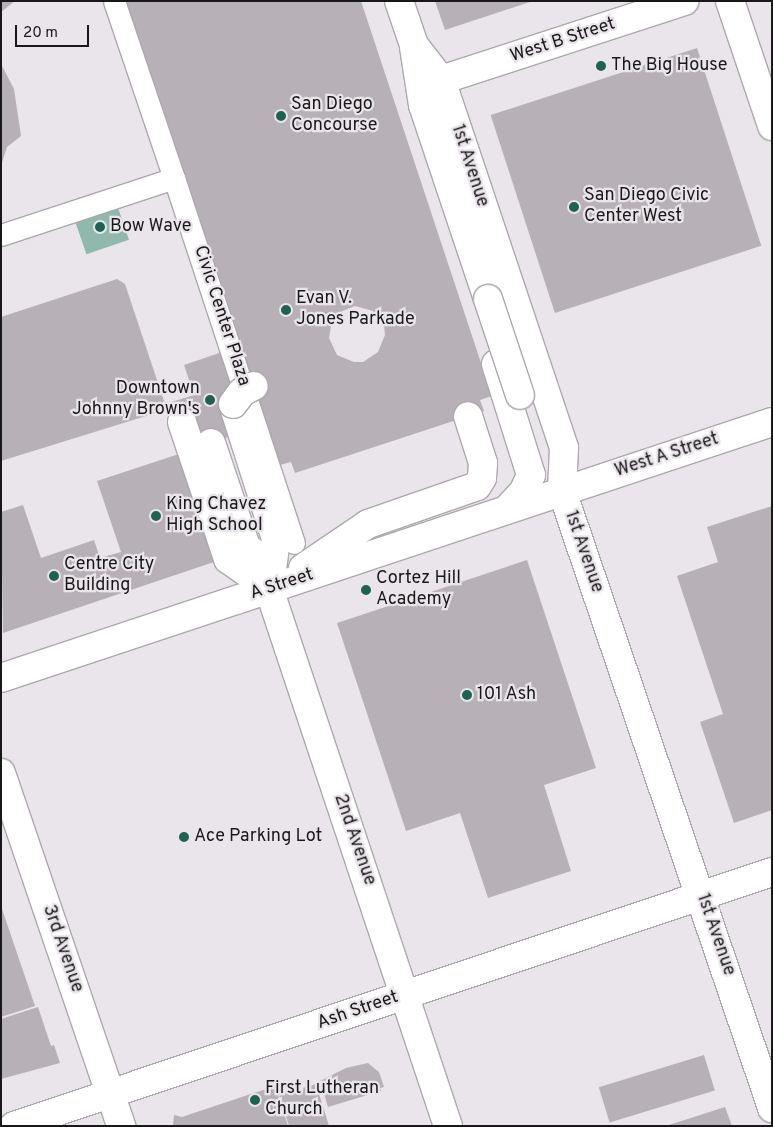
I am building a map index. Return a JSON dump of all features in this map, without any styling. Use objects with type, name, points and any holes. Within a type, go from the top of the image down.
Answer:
[{"type":"main road","name":"1st Avenue","points":[[399,1],[414,45],[441,80],[564,448],[562,491],[772,1108]]},
{"type":"main road","name":"West B Street","points":[[441,80],[684,1]]},
{"type":"main road","points":[[730,1],[772,126]]},
{"type":"main road","points":[[414,45],[423,105],[540,454],[562,491]]},
{"type":"main road","points":[[506,510],[524,491],[531,476],[495,359],[494,338],[507,282]]},
{"type":"main road","points":[[254,386],[242,392],[233,404],[276,546],[270,589]]},
{"type":"main road","points":[[270,589],[368,524],[470,489],[482,478],[483,463],[468,416]]},
{"type":"main road","points":[[182,422],[228,558],[270,589]]},
{"type":"main road","name":"West A Street","points":[[562,491],[772,422]]},
{"type":"main road","points":[[219,440],[261,543],[276,546]]},
{"type":"main road","name":"A Street","points":[[1,678],[562,491]]},
{"type":"main road","name":"2nd Avenue","points":[[270,589],[406,994],[448,1126]]},
{"type":"main road","name":"3rd Avenue","points":[[1,774],[122,1126]]},
{"type":"main road","name":"Ash Street","points":[[14,1126],[772,872]]},
{"type":"street","name":"Civic Center Plaza","points":[[114,1],[174,178],[276,546]]},
{"type":"street","points":[[1,235],[174,178]]},
{"type":"shaded area","name":"Bow Wave","points":[[115,199],[129,240],[86,254],[72,214]]},
{"type":"building","points":[[1,1],[15,1],[1,12]]},
{"type":"building","points":[[126,1],[361,1],[492,396],[480,400],[484,411],[295,473],[291,462],[280,465]],"holes":[[[355,306],[373,311],[384,326],[385,335],[378,352],[363,362],[354,362],[337,355],[329,338],[332,320],[338,313]]]},
{"type":"building","points":[[435,1],[530,1],[530,2],[445,30]]},
{"type":"building","points":[[697,48],[761,246],[555,313],[491,115]]},
{"type":"building","points":[[1,64],[14,89],[21,136],[7,147],[1,166]]},
{"type":"building","points":[[117,279],[125,284],[165,404],[159,412],[1,461],[1,317]]},
{"type":"building","points":[[225,351],[251,429],[211,443],[217,561],[3,633],[1,512],[23,505],[41,558],[94,540],[100,558],[121,552],[97,481],[182,453],[165,404],[194,395],[184,365]]},
{"type":"building","points":[[772,506],[772,810],[734,823],[700,722],[723,714],[677,576],[718,562],[707,527]]},
{"type":"building","name":"101 Ash","points":[[527,560],[596,768],[544,785],[571,871],[488,898],[460,813],[406,831],[337,623]]},
{"type":"building","points":[[1,906],[35,1006],[1,1017]]},
{"type":"building","points":[[38,1007],[51,1046],[54,1045],[60,1063],[1,1079],[1,1019]]},
{"type":"building","points":[[704,1055],[715,1090],[610,1123],[599,1087]]},
{"type":"building","points":[[368,1063],[379,1072],[384,1087],[380,1088],[381,1091],[328,1107],[320,1081],[346,1068]]},
{"type":"building","points":[[316,1084],[329,1126],[289,1126],[279,1095]]},
{"type":"building","name":"First Lutheran Church","points":[[275,1086],[288,1126],[173,1126],[174,1115],[182,1117]]},
{"type":"building","points":[[725,1107],[732,1126],[669,1126],[669,1125]]},
{"type":"place","name":"The Big House","points":[[601,66]]},
{"type":"place","name":"San Diego Concourse","points":[[281,116]]},
{"type":"place","name":"San Diego Civic Center West","points":[[574,207]]},
{"type":"place","name":"Bow Wave","points":[[100,227]]},
{"type":"place","name":"Evan V. Jones Parkade","points":[[286,310]]},
{"type":"place","name":"Downtown Johnny Brown's","points":[[210,400]]},
{"type":"place","name":"King Chavez High School","points":[[156,516]]},
{"type":"place","name":"Centre City Building","points":[[54,576]]},
{"type":"place","name":"Cortez Hill Academy","points":[[366,590]]},
{"type":"place","name":"101 Ash","points":[[467,695]]},
{"type":"place","name":"Ace Parking Lot","points":[[184,837]]},
{"type":"place","name":"First Lutheran Church","points":[[255,1100]]}]
